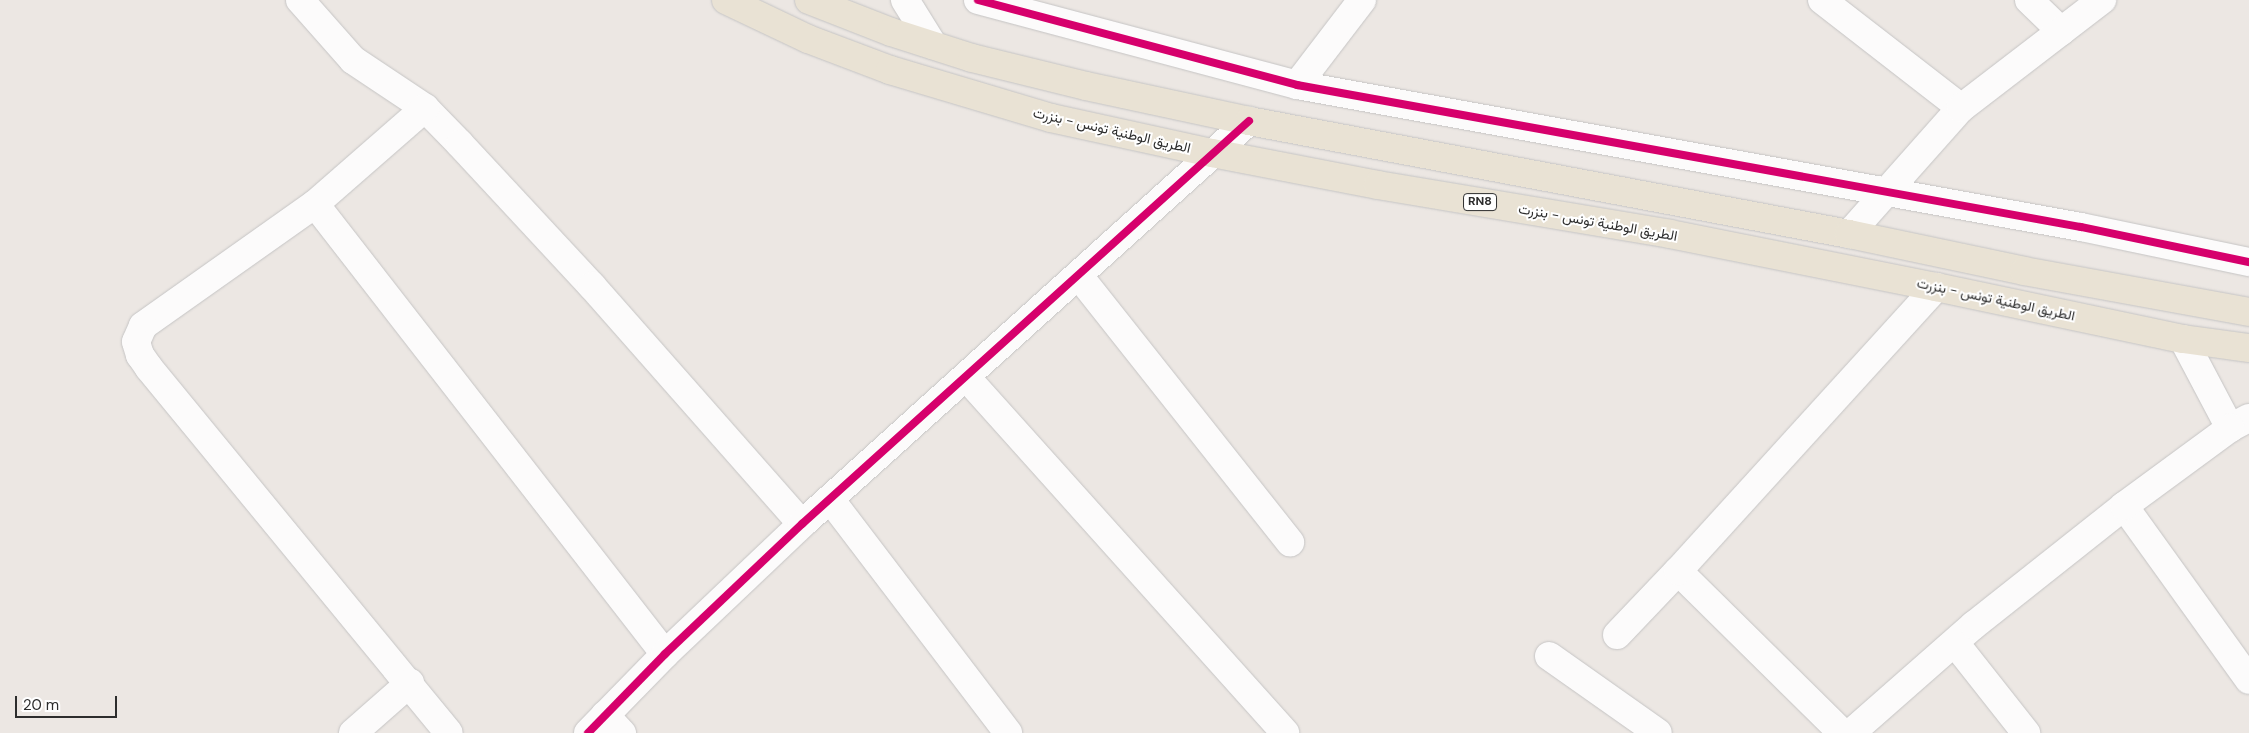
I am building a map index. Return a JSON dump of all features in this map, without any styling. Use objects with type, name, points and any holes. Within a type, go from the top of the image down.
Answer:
[{"type":"main road","name":"الطريق الوطنية تونس - بنزرت","points":[[726,0],[808,39],[890,70],[1051,118],[1212,153],[1388,186],[1670,234],[2183,339],[2249,348]]},
{"type":"main road","points":[[809,0],[850,18],[933,46],[972,58],[1086,86],[1248,121],[1849,234],[2082,281],[2249,312]]},
{"type":"main road","points":[[2072,315],[2082,281]]},
{"type":"street","points":[[300,0],[353,60],[425,108],[592,286],[802,524]]},
{"type":"street","points":[[978,0],[1297,85],[1886,190],[2081,227],[2249,262]]},
{"type":"street","points":[[1297,85],[1362,0]]},
{"type":"street","points":[[1822,0],[1961,108]]},
{"type":"street","points":[[2029,0],[2061,31]]},
{"type":"street","points":[[1849,234],[1886,190],[1961,108],[2102,0]]},
{"type":"street","points":[[909,2],[933,46]]},
{"type":"street","points":[[425,108],[315,204],[143,326],[136,342],[140,355],[149,368],[410,683],[449,733]]},
{"type":"street","points":[[605,727],[666,654],[802,524],[1079,276],[1248,121]]},
{"type":"street","points":[[315,204],[666,654]]},
{"type":"street","points":[[1079,276],[1290,542]]},
{"type":"street","points":[[1616,635],[1678,571],[1936,287]]},
{"type":"street","points":[[1851,733],[1955,644],[1974,625],[2124,506],[2240,423],[2183,339]]},
{"type":"street","points":[[966,376],[1285,733]]},
{"type":"street","points":[[830,499],[1000,730]]},
{"type":"street","points":[[2124,506],[2249,680]]},
{"type":"street","points":[[1678,571],[1842,733]]},
{"type":"street","points":[[1955,644],[2026,733]]},
{"type":"street","points":[[1549,656],[1658,733]]},
{"type":"street","points":[[353,733],[410,683]]},
{"type":"cycle path","points":[[978,0],[1297,85],[2081,227],[2249,262]]},
{"type":"cycle path","points":[[588,733],[665,654],[802,524],[1249,121]]}]
